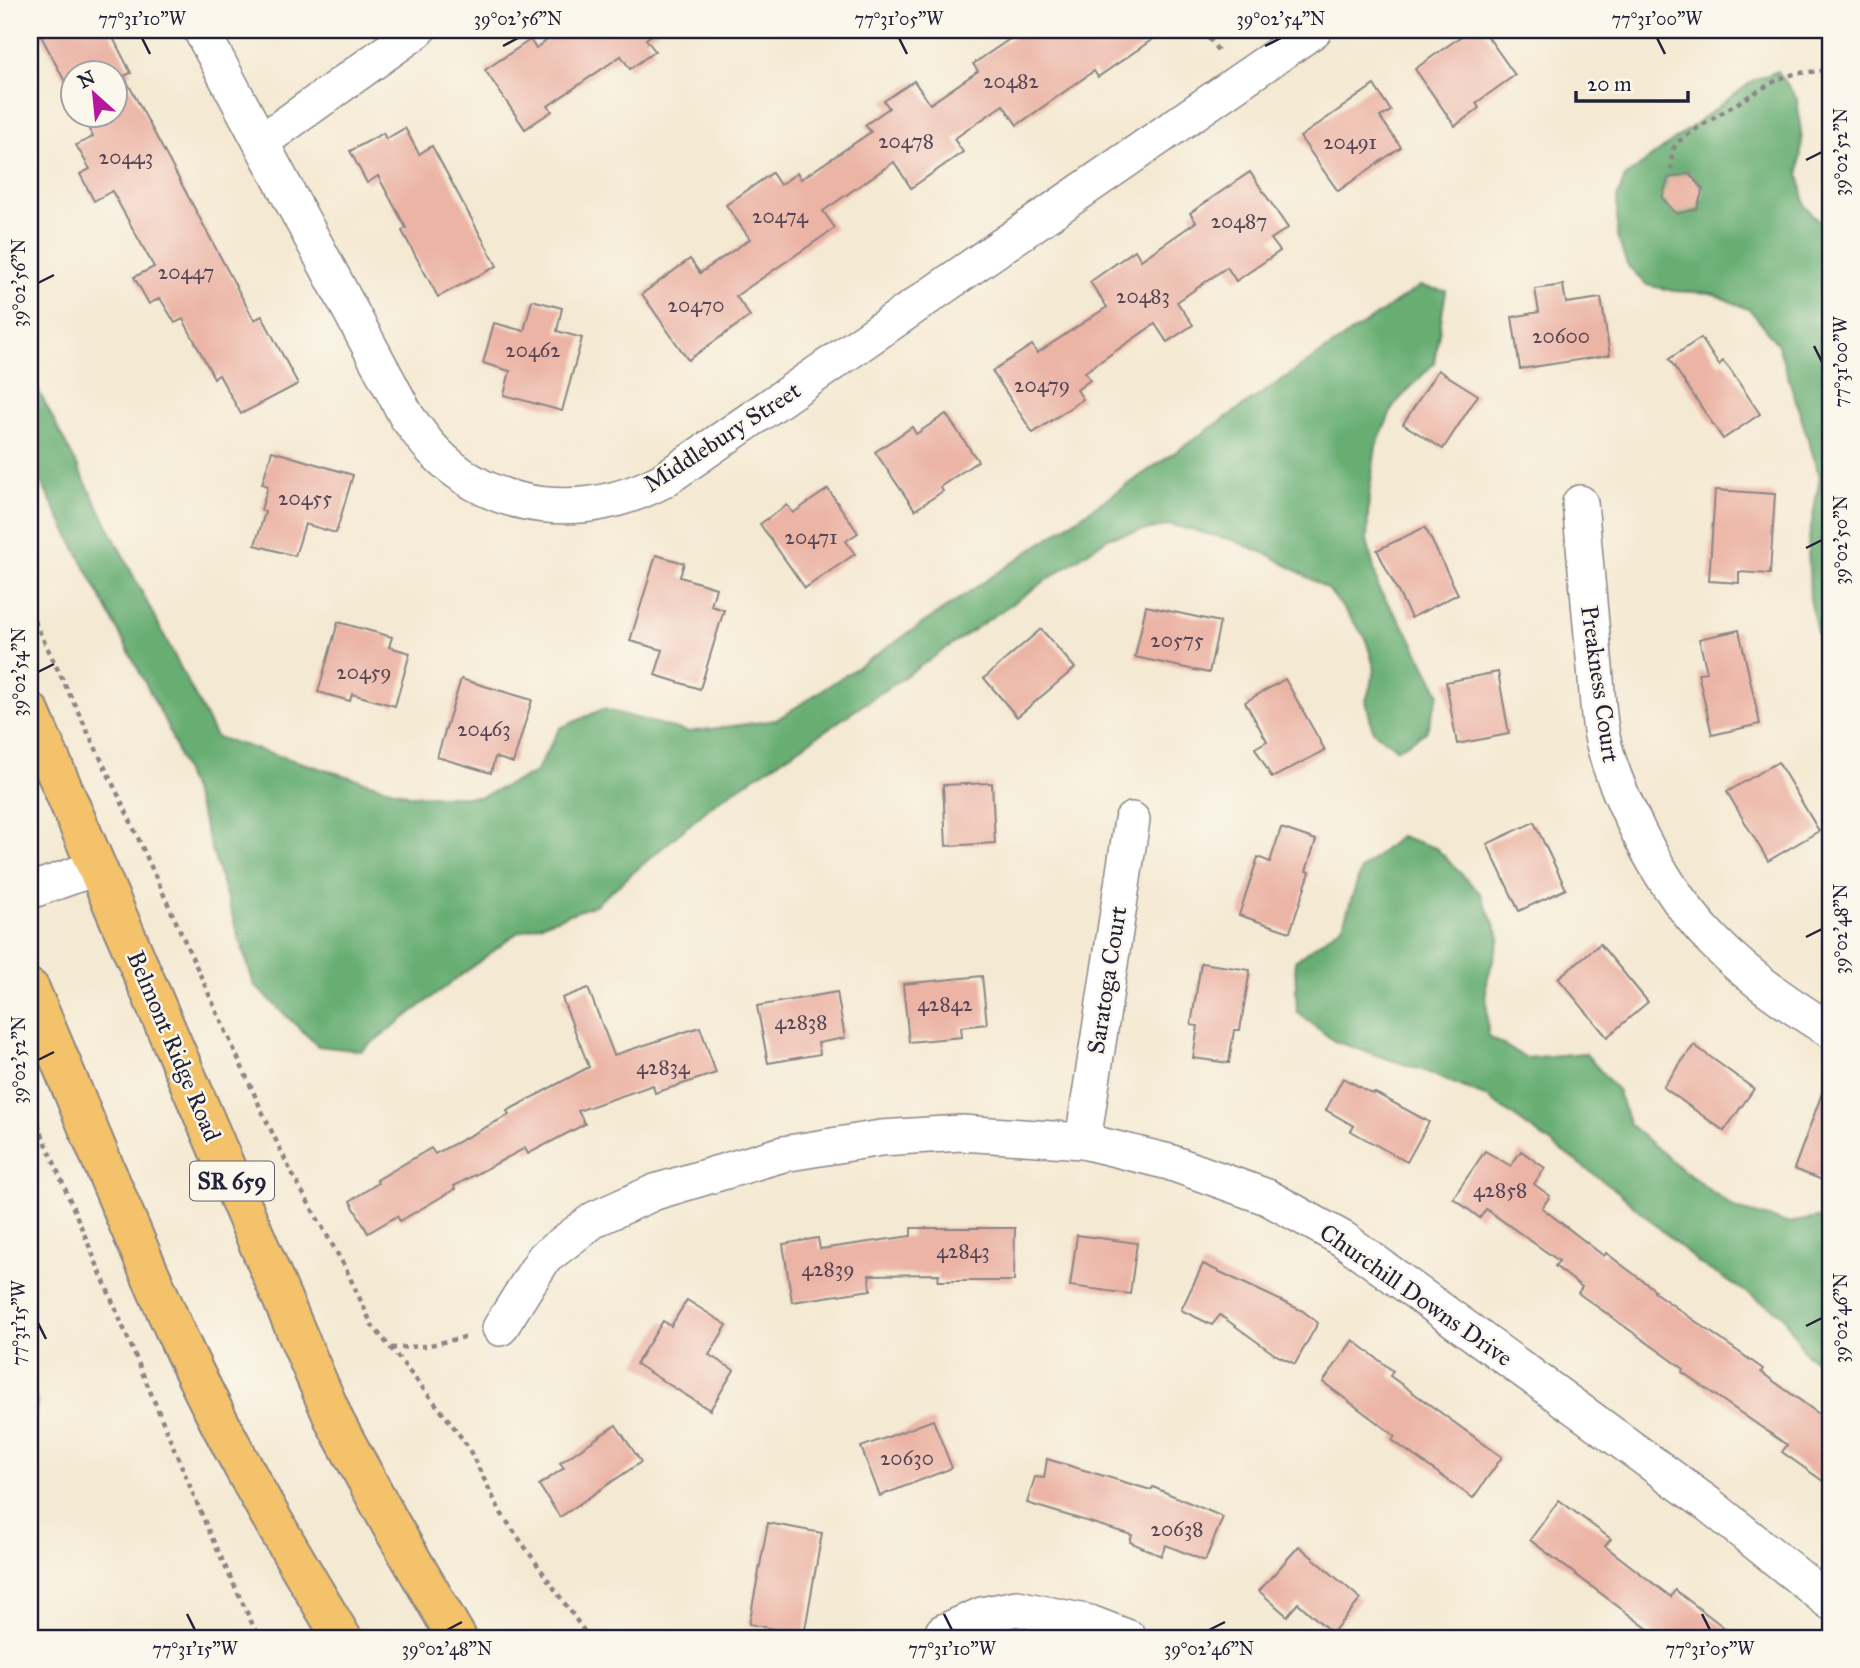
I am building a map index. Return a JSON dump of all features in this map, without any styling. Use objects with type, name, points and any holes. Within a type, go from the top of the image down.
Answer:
[{"type":"main road","name":"Belmont Ridge Road","points":[[30,712],[335,1422],[457,1638]]},
{"type":"main road","points":[[30,989],[175,1331],[224,1432],[342,1638]]},
{"type":"street","name":"Middlebury Street","points":[[201,30],[407,417],[434,451],[473,481],[519,501],[568,507],[619,500],[662,481],[1314,30]]},
{"type":"street","points":[[261,142],[418,30]]},
{"type":"street","name":"Preakness Court","points":[[1580,503],[1602,735],[1612,773],[1649,856],[1678,900],[1711,941],[1788,1005],[1830,1030]]},
{"type":"street","name":"Saratoga Court","points":[[1083,1141],[1132,820]]},
{"type":"street","points":[[30,891],[98,867]]},
{"type":"street","name":"Churchill Downs Drive","points":[[500,1328],[544,1258],[595,1219],[655,1192],[783,1154],[881,1138],[961,1133],[1083,1141],[1169,1162],[1267,1197],[1343,1239],[1708,1504],[1830,1602]]},
{"type":"street","points":[[943,1632],[982,1615],[1017,1608],[1090,1623],[1129,1638]]},
{"type":"path","points":[[1671,170],[1672,151],[1677,142],[1693,132],[1782,78],[1811,71],[1830,71]]},
{"type":"path","points":[[30,612],[124,807],[188,953],[292,1174],[345,1267],[372,1325],[462,1439],[501,1513],[589,1638]]},
{"type":"path","points":[[30,1105],[210,1535],[259,1638]]},
{"type":"path","points":[[390,1348],[426,1346],[500,1328]]},
{"type":"green space","points":[[1778,71],[1797,99],[1802,141],[1799,172],[1805,206],[1830,233],[1830,741],[1818,637],[1810,599],[1808,545],[1820,477],[1778,345],[1750,310],[1711,293],[1674,291],[1647,285],[1627,265],[1617,235],[1617,198],[1625,177],[1754,80]]},
{"type":"green space","points":[[1420,286],[1446,291],[1434,363],[1394,405],[1376,446],[1369,495],[1367,540],[1379,590],[1410,636],[1439,693],[1426,732],[1397,749],[1373,731],[1366,701],[1375,670],[1365,637],[1328,589],[1269,555],[1232,540],[1171,525],[1110,537],[715,803],[595,905],[517,933],[361,1051],[318,1046],[254,985],[200,812],[167,725],[30,461],[30,374],[216,737],[410,795],[481,797],[535,773],[560,728],[603,709],[688,732],[776,720]]},
{"type":"green space","points":[[1400,836],[1436,848],[1480,893],[1500,937],[1486,984],[1488,1036],[1526,1058],[1585,1053],[1617,1090],[1630,1125],[1684,1171],[1736,1209],[1788,1223],[1830,1216],[1830,1367],[1806,1355],[1783,1315],[1700,1264],[1617,1191],[1487,1097],[1422,1070],[1334,1041],[1297,1012],[1295,961],[1343,925],[1361,870]]},
{"type":"green space","points":[[30,1387],[37,1401],[30,1456]]},
{"type":"building","points":[[38,30],[109,30],[124,60],[60,60],[60,72]]},
{"type":"building","points":[[562,30],[659,30],[646,39],[655,51],[630,69],[621,56],[548,106],[552,111],[525,129],[485,70],[530,40],[536,48]]},
{"type":"building","points":[[1023,30],[1166,30],[1098,77],[1094,71],[1017,125],[1003,105],[954,139],[963,152],[911,188],[894,162],[823,211],[835,228],[736,296],[750,316],[688,360],[642,294],[690,259],[700,273],[750,239],[726,205],[772,173],[780,185],[797,173],[801,179],[871,132],[865,125],[889,108],[884,101],[914,81],[930,104],[978,71],[973,64]]},
{"type":"building","points":[[1470,30],[1483,30],[1515,75],[1476,103],[1479,108],[1455,126],[1415,69]]},
{"type":"building","points":[[1374,85],[1391,111],[1380,117],[1401,147],[1338,191],[1300,137]]},
{"type":"building","points":[[130,87],[254,320],[262,316],[298,384],[241,414],[219,375],[214,378],[183,319],[175,323],[160,298],[149,304],[134,277],[154,267],[112,191],[94,201],[80,174],[90,169],[76,145],[93,137],[89,130],[130,130]]},
{"type":"building","points":[[405,128],[419,154],[432,146],[497,266],[438,297],[402,231],[406,228],[378,176],[367,183],[350,151],[383,133],[386,139]]},
{"type":"building","points":[[1250,172],[1288,228],[1271,239],[1280,251],[1236,281],[1227,267],[1177,302],[1193,325],[1167,342],[1155,324],[1085,372],[1090,380],[1077,390],[1083,399],[1033,433],[992,371],[1032,345],[1037,353],[1107,307],[1090,282],[1135,250],[1141,260],[1196,222],[1190,213]]},
{"type":"building","points":[[1689,173],[1703,189],[1697,209],[1676,214],[1662,198],[1668,178]]},
{"type":"building","points":[[1563,285],[1566,303],[1601,298],[1610,355],[1520,369],[1512,317],[1539,312],[1535,289]]},
{"type":"building","points":[[532,300],[562,308],[557,331],[582,338],[562,411],[504,395],[510,371],[483,363],[494,323],[524,331]]},
{"type":"building","points":[[1701,338],[1719,365],[1723,361],[1729,368],[1760,414],[1723,439],[1669,359]]},
{"type":"building","points":[[1438,370],[1478,395],[1443,449],[1403,424]]},
{"type":"building","points":[[946,414],[978,461],[940,487],[943,491],[915,510],[875,452],[912,427],[916,434]]},
{"type":"building","points":[[272,451],[353,475],[336,533],[305,524],[295,556],[255,545],[265,512],[261,510],[268,486],[262,484]]},
{"type":"building","points":[[828,489],[858,533],[846,541],[855,554],[805,588],[760,524],[787,505],[793,513]]},
{"type":"building","points":[[1715,490],[1775,494],[1770,574],[1739,572],[1739,583],[1709,581]]},
{"type":"building","points":[[1425,527],[1458,594],[1411,618],[1377,550]]},
{"type":"building","points":[[656,555],[684,563],[680,577],[716,588],[711,606],[724,610],[700,689],[655,675],[663,650],[630,641]]},
{"type":"building","points":[[1146,606],[1220,622],[1209,673],[1135,657]]},
{"type":"building","points":[[338,622],[392,637],[389,647],[410,653],[395,706],[352,694],[350,701],[318,692]]},
{"type":"building","points":[[1041,629],[1075,668],[1017,717],[984,678]]},
{"type":"building","points":[[1739,630],[1760,724],[1712,735],[1698,673],[1707,672],[1699,639]]},
{"type":"building","points":[[1498,672],[1509,734],[1457,744],[1446,682]]},
{"type":"building","points":[[461,679],[532,700],[513,763],[495,757],[491,773],[437,757]]},
{"type":"building","points":[[1285,679],[1325,750],[1272,778],[1255,748],[1267,741],[1245,702]]},
{"type":"building","points":[[1778,762],[1819,831],[1768,861],[1727,792]]},
{"type":"building","points":[[992,783],[995,843],[946,846],[943,785]]},
{"type":"building","points":[[1534,822],[1566,889],[1519,911],[1487,844]]},
{"type":"building","points":[[1281,828],[1316,840],[1306,871],[1310,872],[1290,932],[1239,915],[1258,857],[1270,862]]},
{"type":"building","points":[[1600,944],[1648,1002],[1607,1037],[1558,978]]},
{"type":"building","points":[[1201,963],[1250,970],[1240,1030],[1234,1030],[1229,1063],[1193,1058],[1198,1026],[1191,1025]]},
{"type":"building","points":[[982,976],[987,1024],[961,1027],[962,1037],[909,1042],[903,984]]},
{"type":"building","points":[[588,988],[614,1055],[700,1027],[716,1073],[655,1093],[653,1085],[578,1111],[585,1124],[528,1154],[525,1148],[454,1186],[455,1189],[400,1221],[397,1216],[368,1233],[350,1201],[378,1183],[377,1180],[431,1148],[435,1154],[509,1115],[507,1111],[589,1067],[562,998]]},
{"type":"building","points":[[837,992],[845,1038],[818,1043],[820,1054],[768,1063],[757,1006]]},
{"type":"building","points":[[1694,1045],[1754,1089],[1724,1131],[1663,1087]]},
{"type":"building","points":[[1343,1078],[1429,1122],[1407,1162],[1351,1131],[1354,1126],[1326,1110]]},
{"type":"building","points":[[1827,1080],[1830,1081],[1830,1183],[1794,1169]]},
{"type":"building","points":[[1485,1151],[1511,1166],[1521,1151],[1545,1168],[1534,1184],[1550,1196],[1542,1208],[1604,1256],[1606,1253],[1655,1290],[1654,1292],[1763,1369],[1761,1372],[1830,1422],[1830,1486],[1782,1452],[1787,1445],[1682,1372],[1684,1369],[1578,1293],[1582,1287],[1555,1266],[1559,1261],[1486,1209],[1480,1218],[1453,1198]]},
{"type":"building","points":[[911,1228],[1015,1228],[1014,1281],[938,1281],[939,1274],[869,1275],[871,1290],[792,1302],[783,1244],[818,1238],[820,1249],[911,1236]]},
{"type":"building","points":[[1077,1235],[1137,1243],[1130,1294],[1070,1286]]},
{"type":"building","points":[[1203,1264],[1303,1311],[1318,1323],[1295,1364],[1274,1354],[1220,1315],[1212,1325],[1181,1310]]},
{"type":"building","points":[[687,1300],[727,1325],[709,1355],[734,1370],[710,1410],[636,1364],[663,1321],[671,1326]]},
{"type":"building","points":[[1353,1340],[1393,1371],[1390,1376],[1502,1457],[1473,1498],[1392,1440],[1395,1436],[1323,1382]]},
{"type":"building","points":[[933,1420],[952,1468],[880,1496],[861,1447]]},
{"type":"building","points":[[616,1425],[641,1462],[560,1517],[539,1485],[564,1468],[560,1463]]},
{"type":"building","points":[[1047,1459],[1151,1490],[1153,1487],[1223,1517],[1205,1561],[1166,1545],[1161,1556],[1130,1542],[1132,1535],[1027,1503],[1035,1477],[1044,1478]]},
{"type":"building","points":[[1559,1500],[1611,1539],[1605,1546],[1671,1597],[1675,1590],[1738,1638],[1660,1638],[1530,1540]]},
{"type":"building","points":[[768,1523],[822,1533],[804,1635],[749,1624]]},
{"type":"building","points":[[1299,1546],[1361,1599],[1332,1633],[1298,1603],[1287,1616],[1259,1591]]}]
